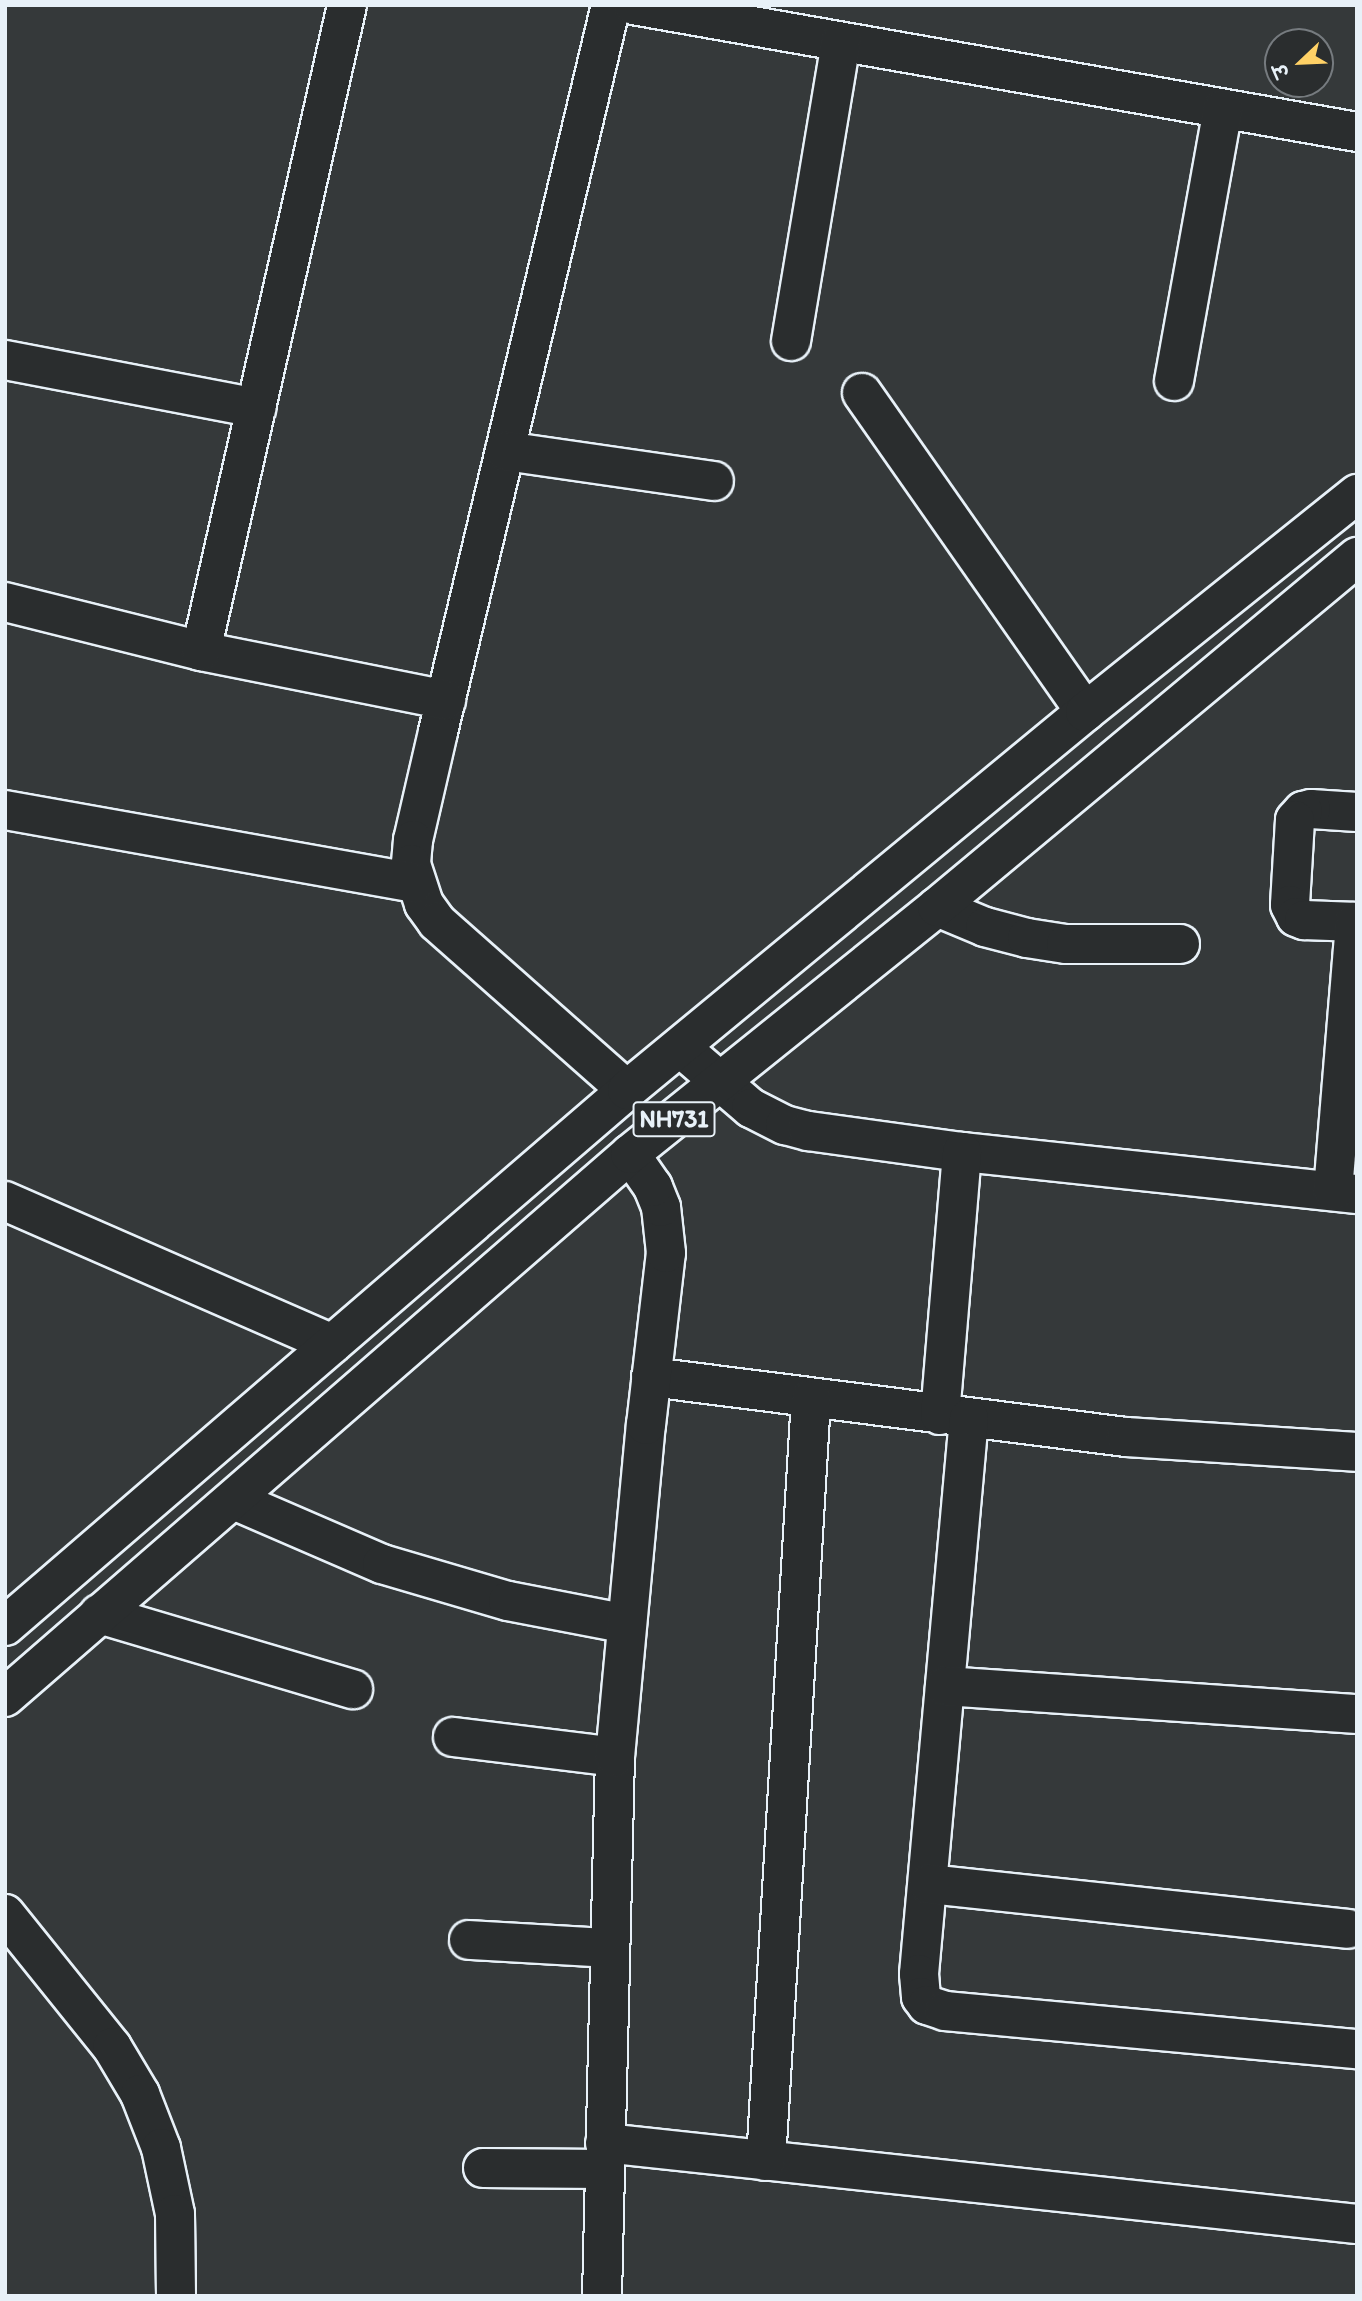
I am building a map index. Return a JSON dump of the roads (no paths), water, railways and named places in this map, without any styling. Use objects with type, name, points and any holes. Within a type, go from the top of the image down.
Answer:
[{"type":"main road","points":[[201,651],[347,5]]},
{"type":"main road","points":[[611,5],[413,840],[411,864],[424,904],[437,922],[627,1090]]},
{"type":"main road","points":[[634,5],[1357,132]]},
{"type":"main road","points":[[791,341],[841,42]]},
{"type":"main road","points":[[1174,381],[1223,108]]},
{"type":"main road","points":[[5,360],[256,408]]},
{"type":"main road","points":[[862,393],[1085,712]]},
{"type":"main road","points":[[505,451],[713,481]]},
{"type":"main road","name":"NH731","points":[[5,1626],[627,1090],[1085,712],[1357,494]]},
{"type":"main road","name":"NH731","points":[[5,1697],[630,1154],[1350,570]]},
{"type":"main road","points":[[5,602],[201,651],[446,700]]},
{"type":"main road","points":[[680,1047],[751,1108],[785,1125],[808,1131],[962,1152],[1345,1193],[1356,922],[1304,920],[1296,917],[1290,905],[1295,820],[1303,811],[1311,809],[1357,812]]},
{"type":"main road","points":[[5,810],[415,883]]},
{"type":"main road","points":[[937,907],[985,927],[1027,938],[1066,944],[1180,944]]},
{"type":"main road","points":[[962,1152],[945,1686],[920,1989],[927,2005],[934,2008],[1357,2049]]},
{"type":"main road","points":[[602,2296],[615,1757],[651,1377],[666,1253],[664,1226],[653,1187],[630,1154]]},
{"type":"main road","points":[[5,1201],[332,1344]]},
{"type":"main road","points":[[651,1377],[1126,1437],[1357,1452]]},
{"type":"main road","points":[[766,2161],[811,1399]]},
{"type":"main road","points":[[234,1500],[382,1564],[508,1601],[627,1624]]},
{"type":"main road","points":[[99,1614],[353,1689]]},
{"type":"main road","points":[[945,1686],[1357,1714]]},
{"type":"main road","points":[[453,1737],[615,1757]]},
{"type":"main road","points":[[928,1884],[1348,1929]]},
{"type":"main road","points":[[5,1914],[112,2047],[140,2094],[161,2148],[175,2214],[176,2296]]},
{"type":"main road","points":[[469,1940],[609,1948]]},
{"type":"main road","points":[[483,2168],[605,2156],[766,2161],[1357,2224]]}]
